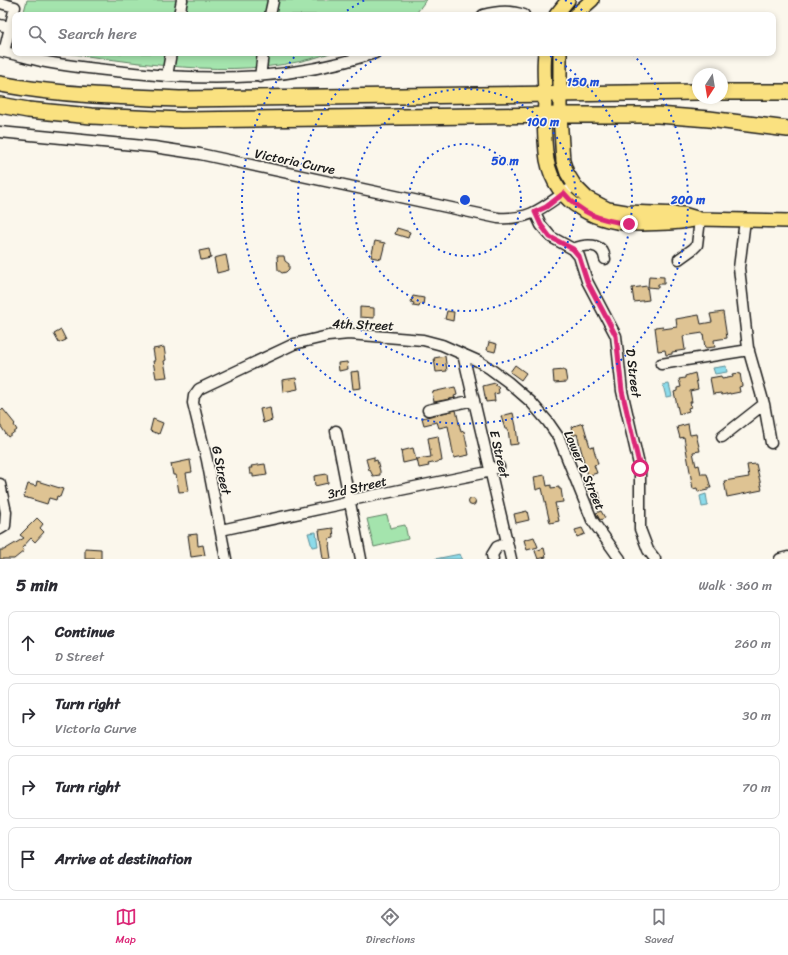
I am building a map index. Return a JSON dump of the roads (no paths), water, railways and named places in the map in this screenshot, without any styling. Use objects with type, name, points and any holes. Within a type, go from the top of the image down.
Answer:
[{"type":"highway","points":[[0,84],[49,91],[180,99],[692,92]]},
{"type":"highway","points":[[728,92],[788,92]]},
{"type":"highway","points":[[0,105],[28,110],[91,116],[181,120],[544,115],[676,116],[743,122],[788,129]]},
{"type":"main road","points":[[558,12],[568,0]]},
{"type":"main road","points":[[578,12],[592,0]]},
{"type":"main road","points":[[545,56],[544,115],[547,160],[554,180],[571,202],[600,219],[629,224],[682,223],[700,218]]},
{"type":"main road","points":[[560,56],[560,115],[563,161],[567,173],[575,186],[588,198],[608,209],[626,212],[682,214],[700,218],[788,221]]},
{"type":"street","points":[[180,12],[182,0]]},
{"type":"street","points":[[271,12],[274,1]]},
{"type":"street","points":[[0,3],[15,7],[12,12]]},
{"type":"street","points":[[499,12],[510,12]]},
{"type":"street","points":[[12,13],[5,26],[2,51],[12,53]]},
{"type":"street","points":[[23,56],[74,66],[166,76],[218,78],[260,77],[320,68],[364,56]]},
{"type":"street","points":[[166,76],[169,56]]},
{"type":"street","points":[[260,77],[263,56]]},
{"type":"street","name":"Victoria Curve","points":[[0,132],[154,147],[192,153],[498,218],[517,218],[535,212],[546,207],[575,186]]},
{"type":"street","points":[[535,212],[541,225],[550,237],[573,249],[584,245],[600,248],[603,251],[605,259]]},
{"type":"street","points":[[678,259],[693,249],[696,245],[700,218]]},
{"type":"street","points":[[745,220],[739,268],[749,350],[764,404],[771,443]]},
{"type":"street","name":"D Street","points":[[573,249],[579,256],[587,281],[616,336],[622,391],[640,468],[640,529],[648,550],[655,559]]},
{"type":"street","name":"4th Street","points":[[199,389],[294,344],[328,336],[349,334],[422,340],[442,345],[463,354]]},
{"type":"street","points":[[661,364],[749,350]]},
{"type":"street","name":"E Street","points":[[463,354],[474,400],[495,468],[511,559]]},
{"type":"street","name":"Lower D Street","points":[[463,354],[489,368],[508,382],[531,402],[548,422],[559,438],[592,520],[620,559]]},
{"type":"street","name":"G Street","points":[[199,389],[194,396],[193,403],[207,460],[226,559]]},
{"type":"street","points":[[428,410],[474,400]]},
{"type":"street","points":[[722,437],[764,404]]},
{"type":"street","points":[[336,431],[361,559]]},
{"type":"street","name":"3rd Street","points":[[221,530],[483,473],[495,468]]},
{"type":"street","points":[[0,488],[6,512],[6,520],[5,526],[0,529]]},
{"type":"street","points":[[493,559],[492,555],[496,547],[507,543]]},
{"type":"street","points":[[780,559],[788,557]]},
{"type":"water","points":[[726,366],[727,372],[715,374],[713,368]]},
{"type":"water","points":[[669,384],[672,396],[666,397],[663,385]]},
{"type":"water","points":[[706,494],[708,506],[702,507],[700,496]]},
{"type":"water","points":[[316,532],[318,546],[312,547],[308,533]]},
{"type":"water","points":[[460,554],[462,559],[435,559]]}]
